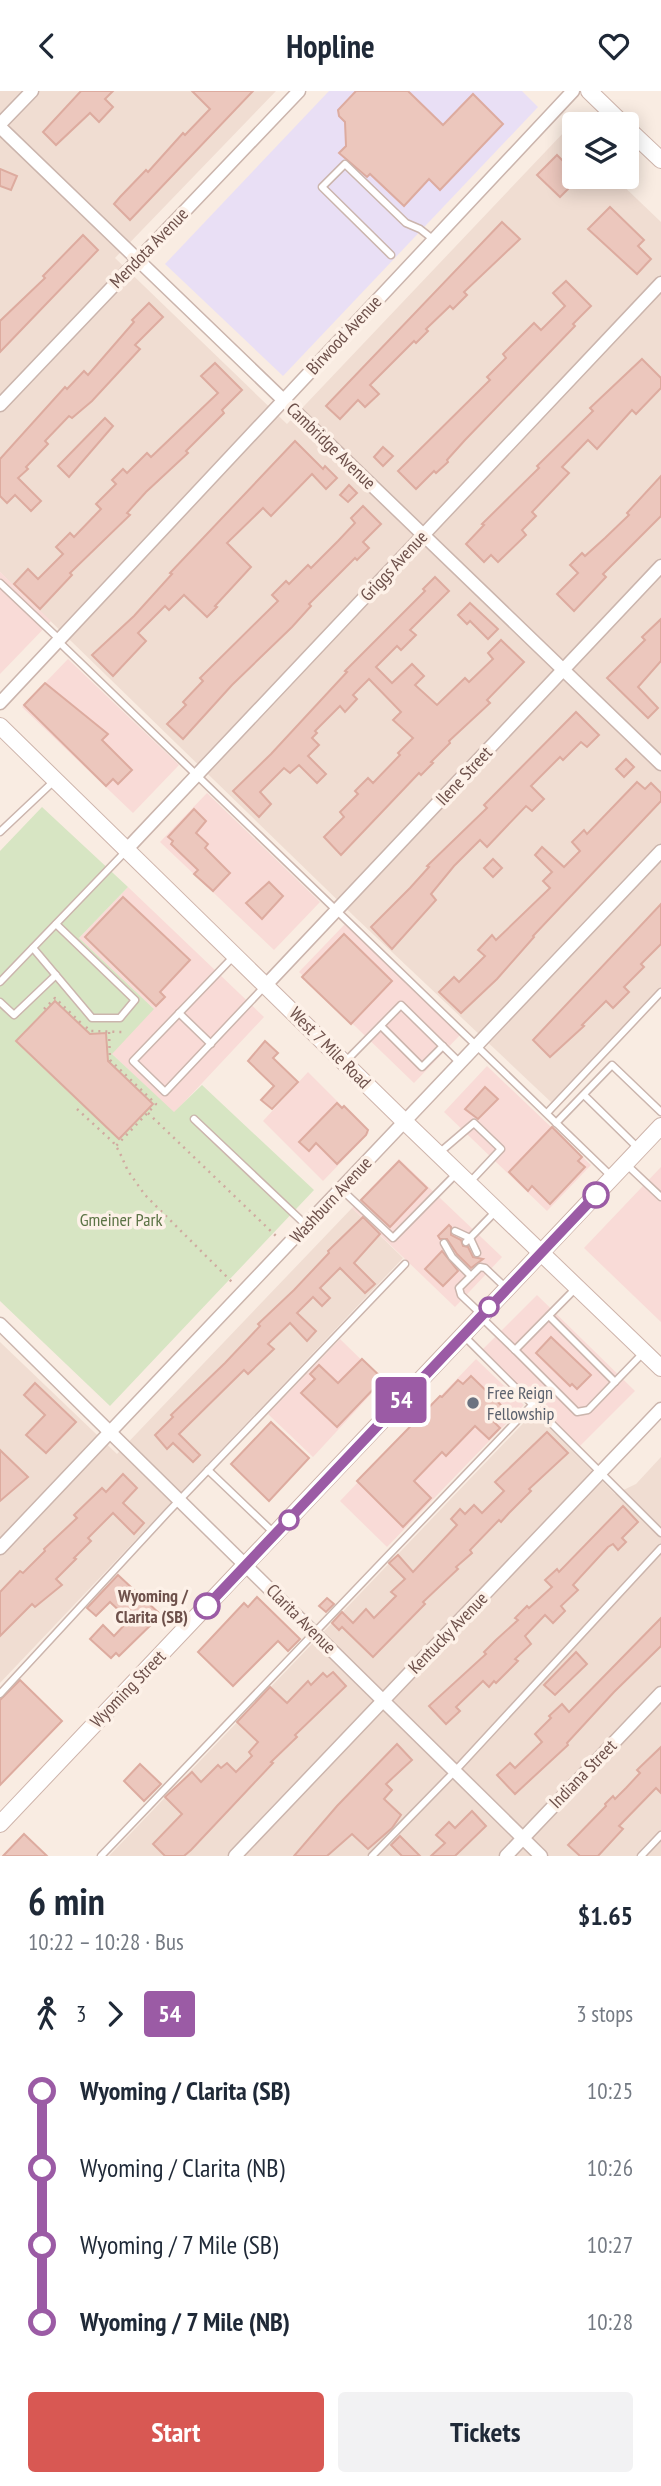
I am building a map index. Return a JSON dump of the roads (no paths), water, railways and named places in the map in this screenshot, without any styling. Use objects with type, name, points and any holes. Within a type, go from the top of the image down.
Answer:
[{"type":"main road","points":[[589,91],[611,112]]},
{"type":"main road","points":[[639,139],[661,160]]},
{"type":"main road","name":"West 7 Mile Road","points":[[0,726],[661,1368]]},
{"type":"main road","name":"Wyoming Street","points":[[0,1825],[661,1126]]},
{"type":"street","points":[[0,126],[32,91]]},
{"type":"street","name":"Mendota Avenue","points":[[0,405],[299,91]]},
{"type":"street","name":"Birwood Avenue","points":[[0,703],[573,91]]},
{"type":"street","name":"Cambridge Avenue","points":[[0,126],[661,764]]},
{"type":"street","name":"Griggs Avenue","points":[[127,849],[661,283]]},
{"type":"street","name":"Ilene Street","points":[[266,985],[661,566]]},
{"type":"street","name":"Washburn Avenue","points":[[0,1548],[661,851]]},
{"type":"street","name":"Clarita Avenue","points":[[0,1324],[541,1856]]},
{"type":"street","name":"Kentucky Avenue","points":[[236,1856],[661,1409]]},
{"type":"street","name":"Indiana Street","points":[[506,1856],[661,1693]]},
{"type":"lane","points":[[391,255],[322,187],[345,164],[405,223],[434,240]]},
{"type":"lane","points":[[0,583],[612,1177]]},
{"type":"lane","points":[[0,832],[55,780]]},
{"type":"lane","points":[[0,982],[127,849]]},
{"type":"lane","points":[[33,949],[92,1018],[120,1018],[135,1000],[56,925]]},
{"type":"lane","points":[[236,955],[133,1061],[165,1091],[266,985]]},
{"type":"lane","points":[[0,1002],[14,1015],[56,975]]},
{"type":"lane","points":[[547,1113],[661,992]]},
{"type":"lane","points":[[344,1062],[401,1005],[460,1063]]},
{"type":"lane","points":[[179,1013],[211,1044]]},
{"type":"lane","points":[[380,1026],[422,1067],[443,1046]]},
{"type":"lane","points":[[556,1122],[612,1065],[661,1112]]},
{"type":"lane","points":[[583,1095],[639,1149]]},
{"type":"lane","points":[[194,1119],[307,1226]]},
{"type":"lane","points":[[341,1189],[393,1238],[501,1149],[474,1123],[438,1154]]},
{"type":"lane","points":[[626,1163],[661,1197]]},
{"type":"lane","points":[[468,1240],[496,1210]]},
{"type":"lane","points":[[455,1231],[468,1240],[477,1252]]},
{"type":"lane","points":[[444,1243],[471,1276]]},
{"type":"lane","points":[[453,1255],[465,1264]]},
{"type":"lane","points":[[0,1694],[180,1499],[405,1264]]},
{"type":"lane","points":[[507,1288],[480,1267],[459,1291],[577,1412],[588,1410],[644,1352]]},
{"type":"lane","points":[[515,1350],[576,1288]]},
{"type":"lane","points":[[549,1316],[615,1381]]},
{"type":"lane","points":[[463,1335],[661,1533]]},
{"type":"lane","points":[[101,1856],[533,1404]]},
{"type":"lane","points":[[208,1470],[275,1535]]},
{"type":"lane","points":[[372,1856],[455,1771],[661,1548]]},
{"type":"lane","points":[[640,1856],[661,1835]]},
{"type":"place","name":"Free Reign Fellowship","points":[[473,1403]]},
{"type":"place","name":"Wyoming / Clarita (SB)","points":[[207,1606]]},
{"type":"park label","name":"Gmeiner Park","points":[[121,1220]]}]
